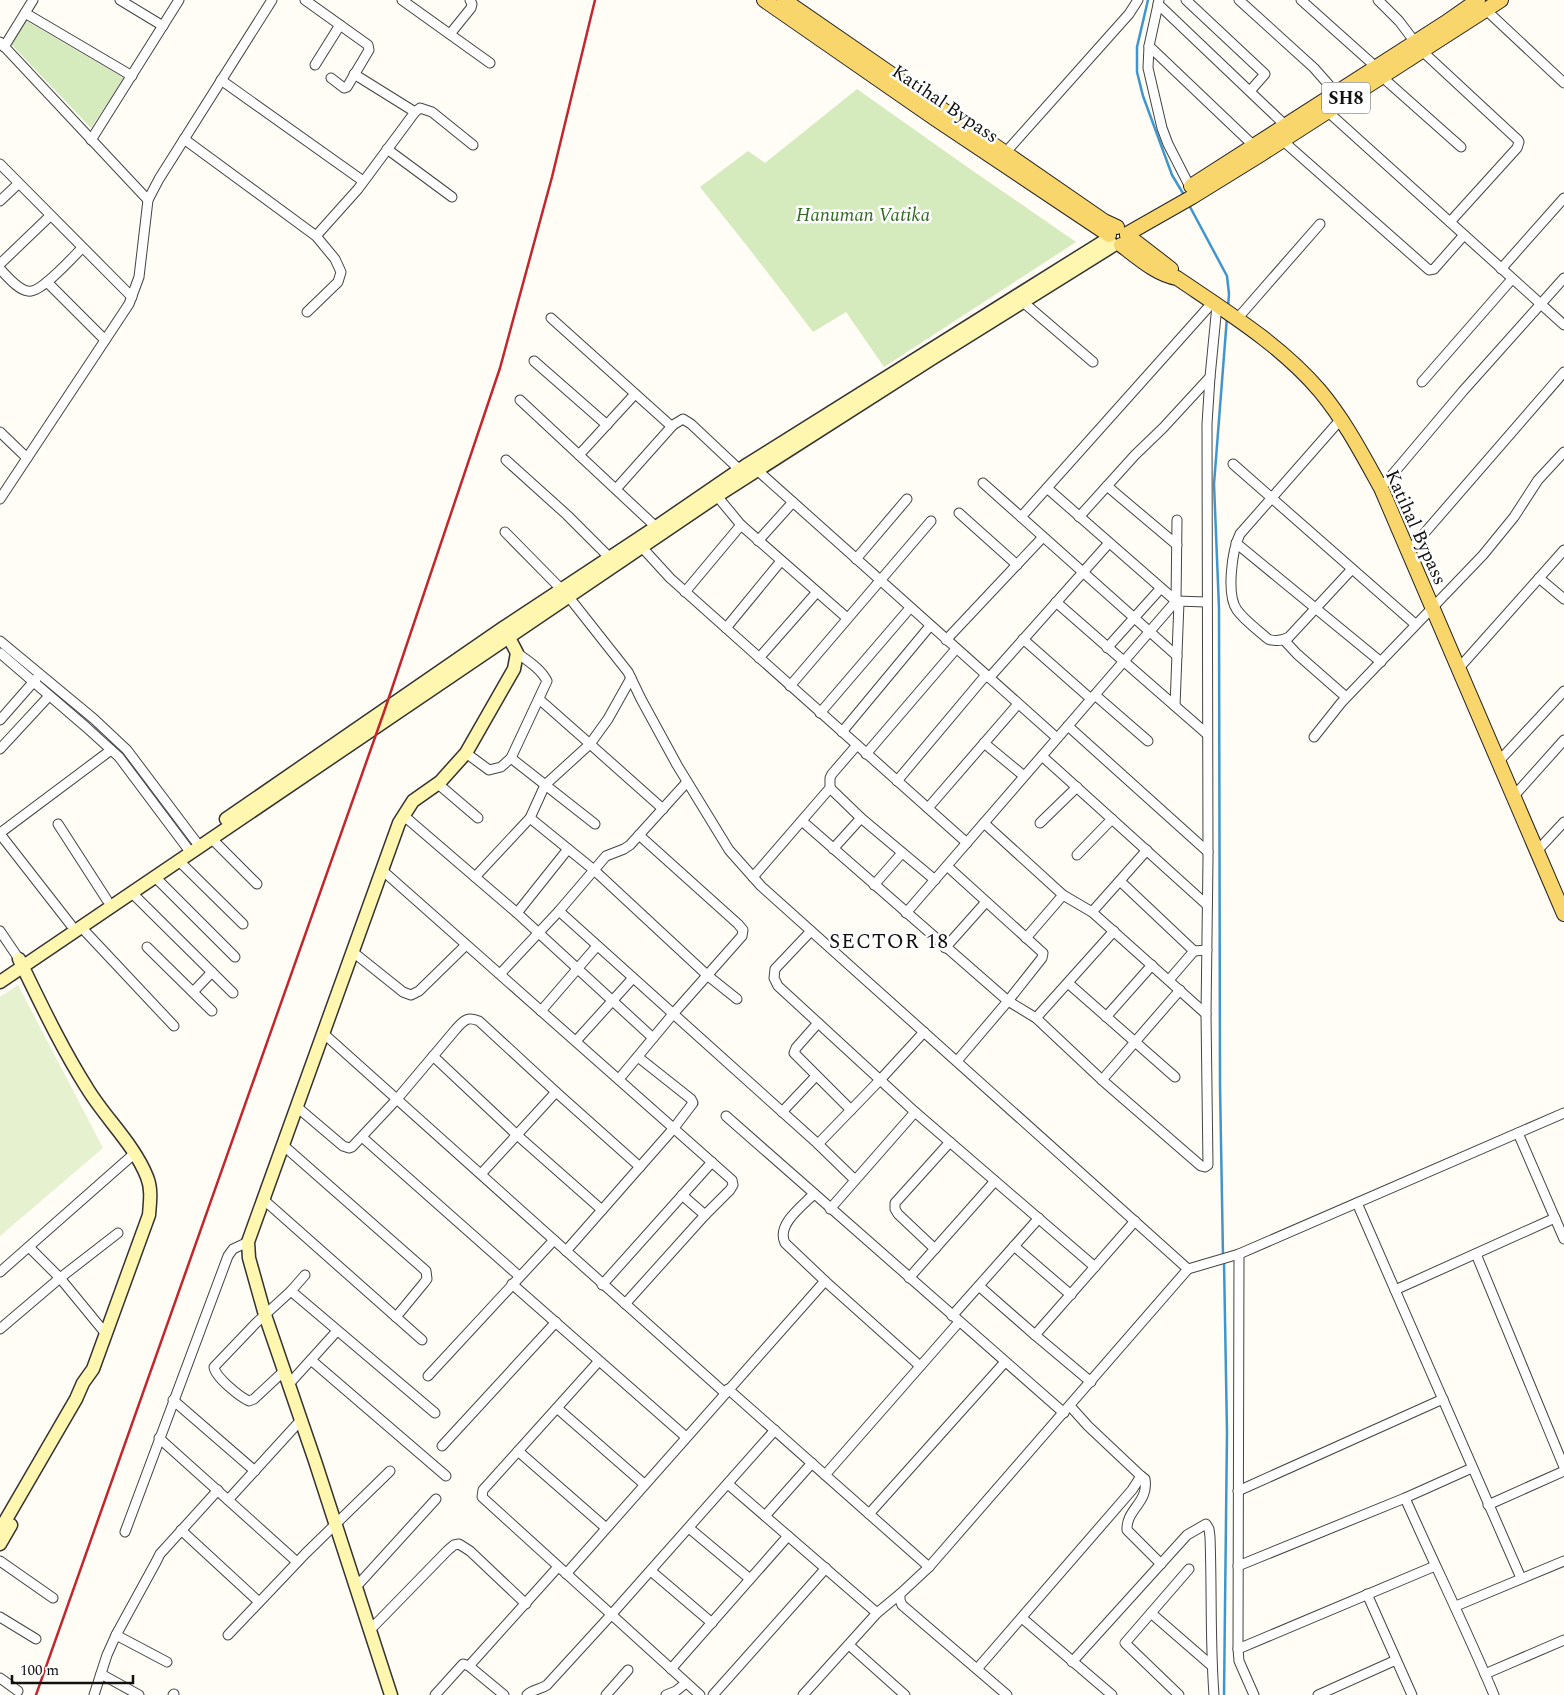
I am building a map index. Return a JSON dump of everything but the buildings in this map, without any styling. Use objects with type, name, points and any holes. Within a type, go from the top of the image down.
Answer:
[{"type":"main road","name":"Katihal Bypass","points":[[764,0],[934,118],[1118,236]]},
{"type":"main road","name":"Katihal Bypass","points":[[784,0],[1104,221],[1138,258],[1169,276],[1177,278],[1235,317],[1292,363],[1320,391],[1348,429],[1381,488],[1564,914]]},
{"type":"main road","name":"SH8","points":[[1185,194],[1282,140],[1327,111],[1378,72],[1479,3],[1501,0]]},
{"type":"main road","name":"SH8","points":[[1118,236],[1185,194],[1285,125],[1336,93],[1378,72]]},
{"type":"main road","points":[[565,593],[609,557],[639,544],[656,527],[1023,302],[1118,236]]},
{"type":"main road","points":[[76,926],[108,900],[193,847],[506,632],[639,544],[717,496],[748,472],[1118,236]]},
{"type":"main road","points":[[391,1695],[265,1315],[248,1258],[248,1242],[403,815],[413,801],[437,783],[466,753],[514,669],[517,653],[506,632]]},
{"type":"main road","points":[[0,972],[21,962],[76,926],[132,893],[179,861],[193,847],[212,839],[506,632]]},
{"type":"main road","points":[[0,982],[21,962]]},
{"type":"main road","points":[[0,1544],[4,1523],[66,1434],[88,1393],[93,1379],[93,1369],[149,1215],[150,1194],[148,1179],[135,1154],[86,1088],[21,962]]},
{"type":"street","points":[[33,0],[2,45],[148,200]]},
{"type":"street","points":[[120,0],[163,26]]},
{"type":"street","points":[[91,140],[179,0]]},
{"type":"street","points":[[0,499],[129,304],[139,277],[148,200],[159,179],[272,0]]},
{"type":"street","points":[[305,0],[368,45],[369,50],[346,88],[331,78]]},
{"type":"street","points":[[402,0],[490,63]]},
{"type":"street","points":[[450,34],[471,8],[470,0]]},
{"type":"street","points":[[1006,153],[1129,14],[1138,0]]},
{"type":"street","points":[[1186,0],[1265,74],[1250,90]]},
{"type":"street","points":[[1239,0],[1314,68],[1336,93]]},
{"type":"street","points":[[1302,0],[1461,147]]},
{"type":"street","points":[[1378,0],[1399,21],[1418,46],[1516,136],[1519,142],[1517,148],[1450,222]]},
{"type":"street","points":[[1158,2],[1285,125]]},
{"type":"street","points":[[1158,2],[1148,46],[1148,68],[1162,128],[1185,194]]},
{"type":"street","points":[[1479,3],[1564,84]]},
{"type":"street","points":[[24,13],[132,76]]},
{"type":"street","points":[[314,65],[340,25]]},
{"type":"street","points":[[1148,46],[1254,146]]},
{"type":"street","points":[[354,74],[415,112]]},
{"type":"street","points":[[221,80],[363,181]]},
{"type":"street","points":[[316,236],[363,181],[420,108],[432,112],[473,145]]},
{"type":"street","points":[[1327,111],[1564,325]]},
{"type":"street","points":[[184,140],[316,236],[335,260],[341,272],[338,282],[307,312]]},
{"type":"street","points":[[1282,140],[1429,270],[1434,269],[1464,235]]},
{"type":"street","points":[[387,149],[452,197]]},
{"type":"street","points":[[0,164],[132,297]]},
{"type":"street","points":[[0,201],[18,184]]},
{"type":"street","points":[[1501,269],[1564,198]]},
{"type":"street","points":[[0,264],[50,216]]},
{"type":"street","points":[[1235,317],[1320,224]]},
{"type":"street","points":[[0,270],[26,291],[32,292],[47,282],[82,248]]},
{"type":"street","points":[[1381,488],[1564,278]]},
{"type":"street","points":[[1422,382],[1512,279]]},
{"type":"street","points":[[47,282],[105,340]]},
{"type":"street","points":[[1023,302],[1093,362]]},
{"type":"street","points":[[802,821],[1008,1002],[1036,1018],[1102,1080],[1201,1166],[1205,1167],[1208,1165],[1206,1014],[1208,852],[1207,424],[1216,304]]},
{"type":"street","points":[[1021,517],[1216,304]]},
{"type":"street","points":[[551,318],[670,425],[673,425]]},
{"type":"street","points":[[534,361],[607,425]]},
{"type":"street","points":[[1408,552],[1564,372]]},
{"type":"street","points":[[1080,517],[1134,455],[1163,428],[1210,378]]},
{"type":"street","points":[[579,455],[635,394]]},
{"type":"street","points":[[520,400],[656,527]]},
{"type":"street","points":[[616,489],[673,425],[683,419],[692,424],[748,472],[792,502],[1057,738]]},
{"type":"street","points":[[1341,420],[1240,534],[1234,550],[1232,590],[1234,605],[1268,639],[1274,641],[1284,640],[1289,637],[1352,569]]},
{"type":"street","points":[[0,432],[27,458]]},
{"type":"street","points":[[1314,737],[1346,697],[1493,543],[1514,517],[1538,480],[1564,452]]},
{"type":"street","points":[[506,460],[567,515],[609,557]]},
{"type":"street","points":[[1233,464],[1415,624]]},
{"type":"street","points":[[983,483],[1177,656]]},
{"type":"street","points":[[1107,486],[1177,545]]},
{"type":"street","points":[[1047,488],[1178,602],[1206,602]]},
{"type":"street","points":[[717,496],[740,526],[847,618]]},
{"type":"street","points":[[856,559],[906,499]]},
{"type":"street","points":[[758,541],[792,502]]},
{"type":"street","points":[[959,513],[1017,564]]},
{"type":"street","points":[[1174,706],[1178,602],[1177,520]]},
{"type":"street","points":[[790,686],[931,521]]},
{"type":"street","points":[[685,592],[740,526]]},
{"type":"street","points":[[505,532],[565,593],[620,661],[687,782],[729,850],[753,877],[810,931],[1188,1269]]},
{"type":"street","points":[[946,640],[1043,537]]},
{"type":"street","points":[[897,781],[987,676],[1023,639],[1109,543]]},
{"type":"street","points":[[1236,543],[1381,662]]},
{"type":"street","points":[[639,544],[658,566],[685,592],[967,843]]},
{"type":"street","points":[[1459,668],[1564,550]]},
{"type":"street","points":[[726,628],[781,561]]},
{"type":"street","points":[[1539,578],[1564,599]]},
{"type":"street","points":[[1108,648],[1161,588]]},
{"type":"street","points":[[759,658],[817,592]]},
{"type":"street","points":[[1056,602],[1207,734]]},
{"type":"street","points":[[906,913],[1123,662],[1178,602]]},
{"type":"street","points":[[820,713],[910,608]]},
{"type":"street","points":[[842,732],[930,626]]},
{"type":"street","points":[[1023,639],[1148,741]]},
{"type":"street","points":[[1284,640],[1297,654],[1346,697]]},
{"type":"street","points":[[0,641],[94,719],[127,750],[193,847]]},
{"type":"street","points":[[866,754],[956,649]]},
{"type":"street","points":[[0,653],[119,757],[193,847]]},
{"type":"street","points":[[466,753],[489,770],[501,767],[511,758],[547,682],[544,675],[517,653]]},
{"type":"street","points":[[0,720],[40,674]]},
{"type":"street","points":[[475,877],[530,818],[545,785],[590,744],[608,719],[631,678]]},
{"type":"street","points":[[1499,761],[1564,691]]},
{"type":"street","points":[[0,749],[49,696]]},
{"type":"street","points":[[539,699],[663,808]]},
{"type":"street","points":[[928,808],[1018,704]]},
{"type":"street","points":[[1068,726],[1208,852]]},
{"type":"street","points":[[1514,796],[1564,740]]},
{"type":"street","points":[[984,743],[1024,776]]},
{"type":"street","points":[[753,877],[830,788],[832,774],[857,745]]},
{"type":"street","points":[[111,750],[0,834],[76,926],[174,1026]]},
{"type":"street","points":[[1042,756],[1207,905]]},
{"type":"street","points":[[511,758],[595,824]]},
{"type":"street","points":[[500,974],[559,911],[606,856],[609,853],[624,849],[687,782]]},
{"type":"street","points":[[437,783],[478,818]]},
{"type":"street","points":[[1040,824],[1077,787]]},
{"type":"street","points":[[830,788],[861,818],[935,880]]},
{"type":"street","points":[[403,815],[517,913],[653,1038]]},
{"type":"street","points":[[530,818],[594,870],[708,975],[737,999]]},
{"type":"street","points":[[833,849],[861,818]]},
{"type":"street","points":[[1077,855],[1112,819]]},
{"type":"street","points":[[1537,851],[1564,822]]},
{"type":"street","points":[[984,823],[1063,895],[1092,912],[1206,1014]]},
{"type":"street","points":[[58,824],[108,900]]},
{"type":"street","points":[[619,1079],[673,1014],[738,942],[743,930],[639,835]]},
{"type":"street","points":[[212,839],[257,884]]},
{"type":"street","points":[[517,913],[568,849]]},
{"type":"street","points":[[1092,912],[1147,850]]},
{"type":"street","points":[[874,885],[902,853]]},
{"type":"street","points":[[179,861],[243,924]]},
{"type":"street","points":[[947,866],[1043,953],[1042,958],[1008,1002],[957,1062]]},
{"type":"street","points":[[382,870],[732,1180],[733,1185],[730,1190],[624,1304]]},
{"type":"street","points":[[155,877],[235,958]]},
{"type":"street","points":[[1120,881],[1194,951]]},
{"type":"street","points":[[132,893],[233,993]]},
{"type":"street","points":[[1026,938],[1063,895]]},
{"type":"street","points":[[945,948],[986,902]]},
{"type":"street","points":[[559,911],[818,1144],[855,1180]]},
{"type":"street","points":[[0,931],[21,962]]},
{"type":"street","points":[[810,931],[778,964],[774,978],[778,986],[915,1112],[1095,1267]]},
{"type":"street","points":[[1036,1018],[1114,931]]},
{"type":"street","points":[[353,952],[402,992],[411,996],[419,991],[466,945]]},
{"type":"street","points":[[541,1011],[597,946]]},
{"type":"street","points":[[147,947],[212,1011]]},
{"type":"street","points":[[1168,980],[1194,951],[1207,950]]},
{"type":"street","points":[[1106,1017],[1152,965]]},
{"type":"street","points":[[193,992],[212,972]]},
{"type":"street","points":[[576,1041],[633,978]]},
{"type":"street","points":[[1068,983],[1175,1077]]},
{"type":"street","points":[[1102,1080],[1180,990]]},
{"type":"street","points":[[296,1107],[343,1146],[352,1147],[464,1020],[469,1018],[479,1021],[640,1167]]},
{"type":"street","points":[[818,1023],[794,1053],[851,1110]]},
{"type":"street","points":[[323,1032],[624,1304],[775,1430],[929,1567]]},
{"type":"street","points":[[818,1144],[924,1032]]},
{"type":"street","points":[[433,1056],[516,1135],[602,1210]]},
{"type":"street","points":[[566,1251],[691,1107],[691,1099],[638,1057]]},
{"type":"street","points":[[782,1112],[816,1076]]},
{"type":"street","points":[[481,1174],[556,1092]]},
{"type":"street","points":[[830,1209],[915,1112]]},
{"type":"street","points":[[803,1695],[877,1613],[929,1567],[1188,1269],[1235,1256],[1563,1113]]},
{"type":"street","points":[[726,1116],[1064,1413]]},
{"type":"street","points":[[1518,1133],[1564,1239]]},
{"type":"street","points":[[362,1137],[519,1276]]},
{"type":"street","points":[[935,1249],[898,1214],[895,1209],[895,1203],[950,1142]]},
{"type":"street","points":[[284,1146],[426,1271],[427,1278],[424,1283],[396,1317]]},
{"type":"street","points":[[0,1272],[135,1154]]},
{"type":"street","points":[[602,1284],[712,1162]]},
{"type":"street","points":[[909,1278],[995,1180]]},
{"type":"street","points":[[814,1194],[785,1227],[782,1237],[785,1243],[824,1281],[920,1366]]},
{"type":"street","points":[[682,1195],[705,1215]]},
{"type":"street","points":[[264,1200],[422,1340]]},
{"type":"street","points":[[1357,1203],[1521,1578]]},
{"type":"street","points":[[825,1475],[920,1366],[979,1286],[1039,1218]]},
{"type":"street","points":[[1395,1290],[1555,1218]]},
{"type":"street","points":[[1035,1336],[1135,1220]]},
{"type":"street","points":[[0,1329],[60,1278],[118,1233]]},
{"type":"street","points":[[428,1376],[554,1240]]},
{"type":"street","points":[[125,1532],[228,1256],[233,1249],[242,1243],[248,1242]]},
{"type":"street","points":[[1014,1246],[1071,1295]]},
{"type":"street","points":[[30,1247],[60,1278],[106,1334]]},
{"type":"street","points":[[1476,1254],[1564,1467]]},
{"type":"street","points":[[1235,1256],[1238,1649],[1239,1661],[1254,1695]]},
{"type":"street","points":[[284,1371],[254,1399],[249,1401],[243,1398],[215,1372],[214,1367],[305,1276]]},
{"type":"street","points":[[566,1574],[824,1281]]},
{"type":"street","points":[[512,1284],[686,1437]]},
{"type":"street","points":[[979,1286],[1035,1336],[1091,1382]]},
{"type":"street","points":[[291,1291],[436,1413]]},
{"type":"street","points":[[442,1446],[556,1322]]},
{"type":"street","points":[[289,1384],[337,1331]]},
{"type":"street","points":[[311,1360],[446,1476]]},
{"type":"street","points":[[600,1361],[483,1490],[482,1497],[700,1695]]},
{"type":"street","points":[[869,1514],[1005,1362]]},
{"type":"street","points":[[174,1400],[255,1471]]},
{"type":"street","points":[[1238,1491],[1443,1400]]},
{"type":"street","points":[[1070,1406],[1088,1426],[1145,1479],[1145,1493],[1127,1522],[1127,1530],[1161,1564]]},
{"type":"street","points":[[557,1408],[644,1484]]},
{"type":"street","points":[[228,1500],[300,1421]]},
{"type":"street","points":[[527,1695],[535,1689],[546,1685],[651,1571],[775,1430]]},
{"type":"street","points":[[159,1438],[297,1562]]},
{"type":"street","points":[[518,1451],[606,1528]]},
{"type":"street","points":[[765,1516],[812,1463]]},
{"type":"street","points":[[1238,1566],[1405,1498],[1472,1468]]},
{"type":"street","points":[[228,1635],[297,1562],[390,1471]]},
{"type":"street","points":[[1488,1505],[1564,1471]]},
{"type":"street","points":[[977,1669],[1132,1490],[1141,1476]]},
{"type":"street","points":[[728,1484],[877,1613]]},
{"type":"street","points":[[94,1695],[107,1655],[116,1635],[160,1554],[218,1490]]},
{"type":"street","points":[[1405,1498],[1435,1566],[1456,1606],[1494,1695]]},
{"type":"street","points":[[356,1588],[436,1499]]},
{"type":"street","points":[[1072,1662],[1187,1535],[1206,1524],[1210,1538],[1214,1695]]},
{"type":"street","points":[[689,1528],[750,1579]]},
{"type":"street","points":[[181,1530],[259,1602]]},
{"type":"street","points":[[670,1669],[788,1536]]},
{"type":"street","points":[[370,1630],[448,1550],[458,1544],[470,1551],[526,1604]]},
{"type":"street","points":[[0,1561],[53,1598]]},
{"type":"street","points":[[1456,1606],[1564,1561]]},
{"type":"street","points":[[1238,1649],[1435,1566]]},
{"type":"street","points":[[469,1666],[558,1567]]},
{"type":"street","points":[[713,1695],[826,1568]]},
{"type":"street","points":[[1180,1695],[1125,1642],[1189,1569]]},
{"type":"street","points":[[651,1571],[712,1623]]},
{"type":"street","points":[[900,1594],[902,1605],[1006,1695]]},
{"type":"street","points":[[1367,1594],[1412,1695]]},
{"type":"street","points":[[1151,1613],[1212,1666]]},
{"type":"street","points":[[0,1617],[36,1639]]},
{"type":"street","points":[[1022,1618],[1112,1695]]},
{"type":"street","points":[[116,1635],[167,1662]]},
{"type":"street","points":[[1485,1674],[1564,1640]]},
{"type":"street","points":[[848,1645],[905,1695]]},
{"type":"street","points":[[1318,1695],[1331,1692],[1396,1660]]},
{"type":"street","points":[[435,1695],[461,1666],[466,1665],[504,1695]]},
{"type":"street","points":[[606,1695],[628,1670]]},
{"type":"street","points":[[101,1674],[139,1695]]},
{"type":"street","points":[[0,1678],[18,1691]]},
{"type":"street","points":[[666,1695],[676,1691],[686,1683]]},
{"type":"green space","points":[[25,20],[124,78],[91,128],[11,44]]},
{"type":"green space","name":"Hanuman Vatika","points":[[857,89],[1076,242],[884,367],[846,312],[813,332],[700,187],[748,151],[765,163]]},
{"type":"green space","points":[[18,985],[103,1148],[0,1236],[0,997]]},
{"type":"waterway","points":[[1148,0],[1137,47],[1137,72],[1143,96],[1172,175],[1184,195]]},
{"type":"waterway","points":[[1189,205],[1227,276],[1228,307]]},
{"type":"waterway","points":[[1223,1256],[1220,1085],[1219,608],[1214,484],[1227,317]]},
{"type":"waterway","points":[[1224,1262],[1227,1432],[1224,1695]]},
{"type":"railway","points":[[36,1695],[384,712],[500,368],[552,177],[595,0]]},
{"type":"district","name":"SECTOR 18","points":[[889,941]]}]
